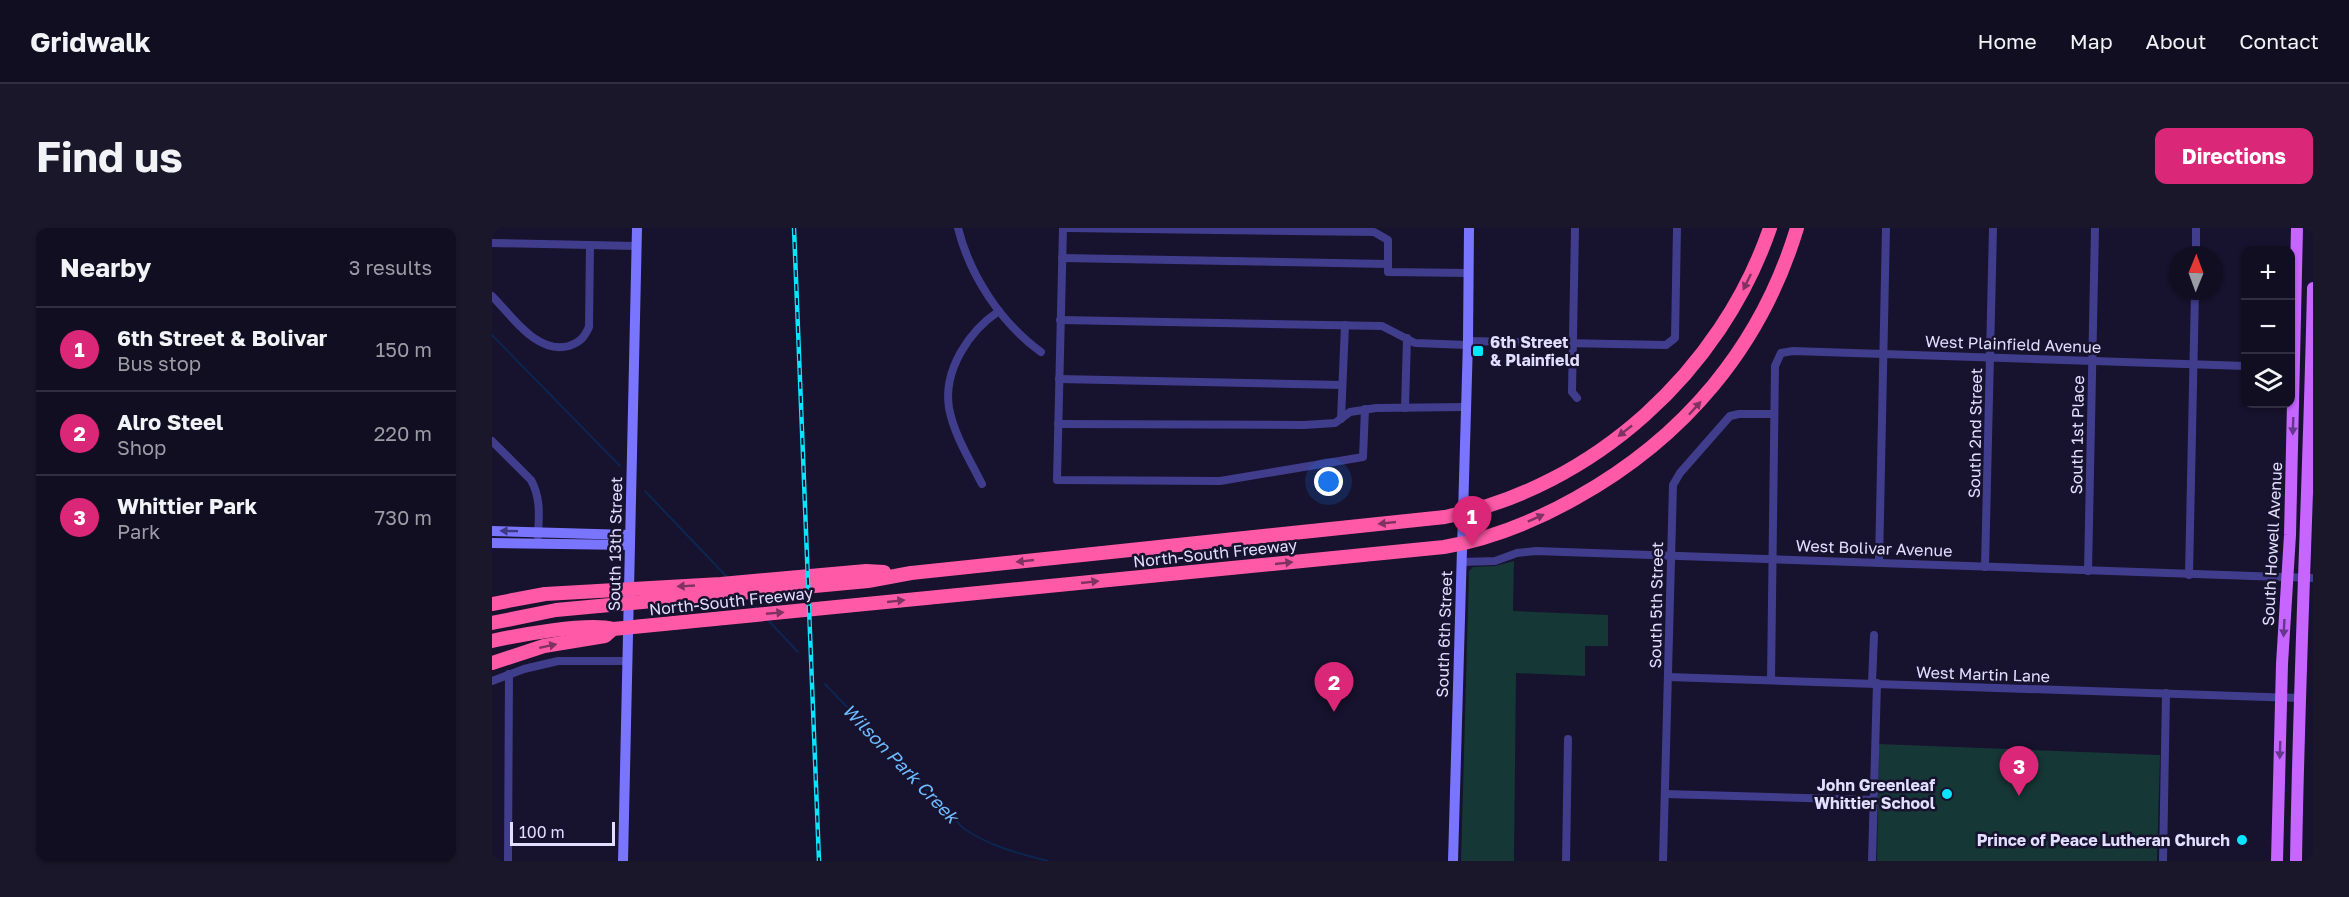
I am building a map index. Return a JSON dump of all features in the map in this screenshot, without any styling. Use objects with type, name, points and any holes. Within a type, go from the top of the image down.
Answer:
[{"type":"highway","name":"North-South Freeway","points":[[492,623],[556,610],[829,579],[868,581],[910,573],[1445,517],[1482,508],[1541,484],[1579,464],[1621,435],[1669,392],[1696,364],[1733,310],[1749,279],[1770,228]]},
{"type":"highway","name":"North-South Freeway","points":[[492,641],[603,626],[613,629],[1444,547],[1481,538],[1534,519],[1604,483],[1675,429],[1732,363],[1752,333],[1785,268],[1797,228]]},
{"type":"highway","points":[[492,604],[545,594],[829,579]]},
{"type":"highway","points":[[492,663],[544,646],[605,636],[613,629]]},
{"type":"highway","points":[[492,648],[547,632]]},
{"type":"main road","name":"South Howell Avenue","points":[[2293,354],[2297,228]]},
{"type":"main road","name":"South Howell Avenue","points":[[2296,861],[2298,698],[2308,578],[2313,288]]},
{"type":"main road","name":"South Howell Avenue","points":[[2277,861],[2292,408]]},
{"type":"main road","points":[[2278,819],[2297,820]]},
{"type":"street","name":"South 13th Street","points":[[624,861],[637,228]]},
{"type":"street","points":[[958,228],[961,242],[979,280],[999,311],[1019,336],[1041,352]]},
{"type":"street","points":[[1365,410],[1363,457],[1220,481],[1057,480],[1064,228],[1374,232],[1388,240],[1388,272],[1469,273]]},
{"type":"street","name":"South 6th Street","points":[[1453,861],[1468,343],[1469,228]]},
{"type":"street","points":[[1575,228],[1572,392],[1577,398]]},
{"type":"street","points":[[1060,320],[1382,326],[1415,342],[1666,345],[1675,338],[1677,228]]},
{"type":"street","points":[[1879,563],[1886,228]]},
{"type":"street","name":"South 2nd Street","points":[[1985,567],[1993,228]]},
{"type":"street","name":"South 1st Place","points":[[2088,571],[2095,228]]},
{"type":"street","points":[[2196,228],[2196,246]]},
{"type":"street","points":[[492,243],[636,246]]},
{"type":"street","points":[[492,296],[541,344],[556,348],[576,343],[585,338],[589,327],[590,245]]},
{"type":"street","points":[[1062,258],[1388,264]]},
{"type":"street","points":[[2189,575],[2195,300]]},
{"type":"street","points":[[982,484],[957,433],[949,407],[950,383],[957,360],[969,338],[984,321],[999,311]]},
{"type":"street","points":[[1341,419],[1345,325]]},
{"type":"street","points":[[1405,408],[1407,338]]},
{"type":"street","name":"West Plainfield Avenue","points":[[1774,414],[1775,366],[1780,353],[1790,350],[2241,366]]},
{"type":"street","points":[[2295,368],[2312,368]]},
{"type":"street","points":[[1059,379],[1342,385]]},
{"type":"street","points":[[1058,424],[1243,426],[1335,423],[1350,412],[1365,410],[1466,407]]},
{"type":"street","points":[[1771,681],[1774,414]]},
{"type":"street","name":"South 5th Street","points":[[1663,861],[1672,490],[1680,473],[1730,416],[1774,414]]},
{"type":"street","points":[[492,441],[531,480],[535,488],[539,500],[538,544]]},
{"type":"street","points":[[492,531],[538,532],[578,539]]},
{"type":"street","points":[[492,543],[538,544],[578,539],[630,540]]},
{"type":"street","name":"West Bolivar Avenue","points":[[1462,562],[1495,561],[1536,551],[2308,578]]},
{"type":"street","points":[[1872,861],[1874,635]]},
{"type":"street","points":[[492,681],[558,661],[627,661]]},
{"type":"street","points":[[508,861],[509,674]]},
{"type":"street","name":"West Martin Lane","points":[[1668,677],[2298,698]]},
{"type":"street","points":[[2163,861],[2166,693]]},
{"type":"street","points":[[1566,861],[1568,739]]},
{"type":"street","points":[[1665,794],[1874,800]]},
{"type":"green space","points":[[1514,561],[1513,611],[1608,615],[1608,646],[1585,646],[1585,676],[1516,673],[1514,861],[1461,861],[1469,571],[1473,567],[1495,566]]},
{"type":"green space","points":[[1879,744],[2160,755],[2157,861],[1877,861]]},
{"type":"waterway","name":"Wilson Park Creek","points":[[492,335],[620,466]]},
{"type":"waterway","name":"Wilson Park Creek","points":[[645,491],[728,578]]},
{"type":"waterway","name":"Wilson Park Creek","points":[[747,598],[757,609]]},
{"type":"waterway","name":"Wilson Park Creek","points":[[767,619],[798,652]]},
{"type":"waterway","name":"Wilson Park Creek","points":[[825,684],[963,828],[993,844],[1048,861]]},
{"type":"railway","points":[[794,228],[819,861]]},
{"type":"place","name":"6th Street & Plainfield","points":[[1478,351]]},
{"type":"place","name":"6th Street & Bolivar","points":[[1472,546]]},
{"type":"place","name":"Alro Steel","points":[[1334,712]]},
{"type":"place","name":"John Greenleaf Whittier School","points":[[1947,794]]},
{"type":"place","name":"Whittier Park","points":[[2019,796]]},
{"type":"place","name":"Prince of Peace Lutheran Church","points":[[2242,840]]}]
